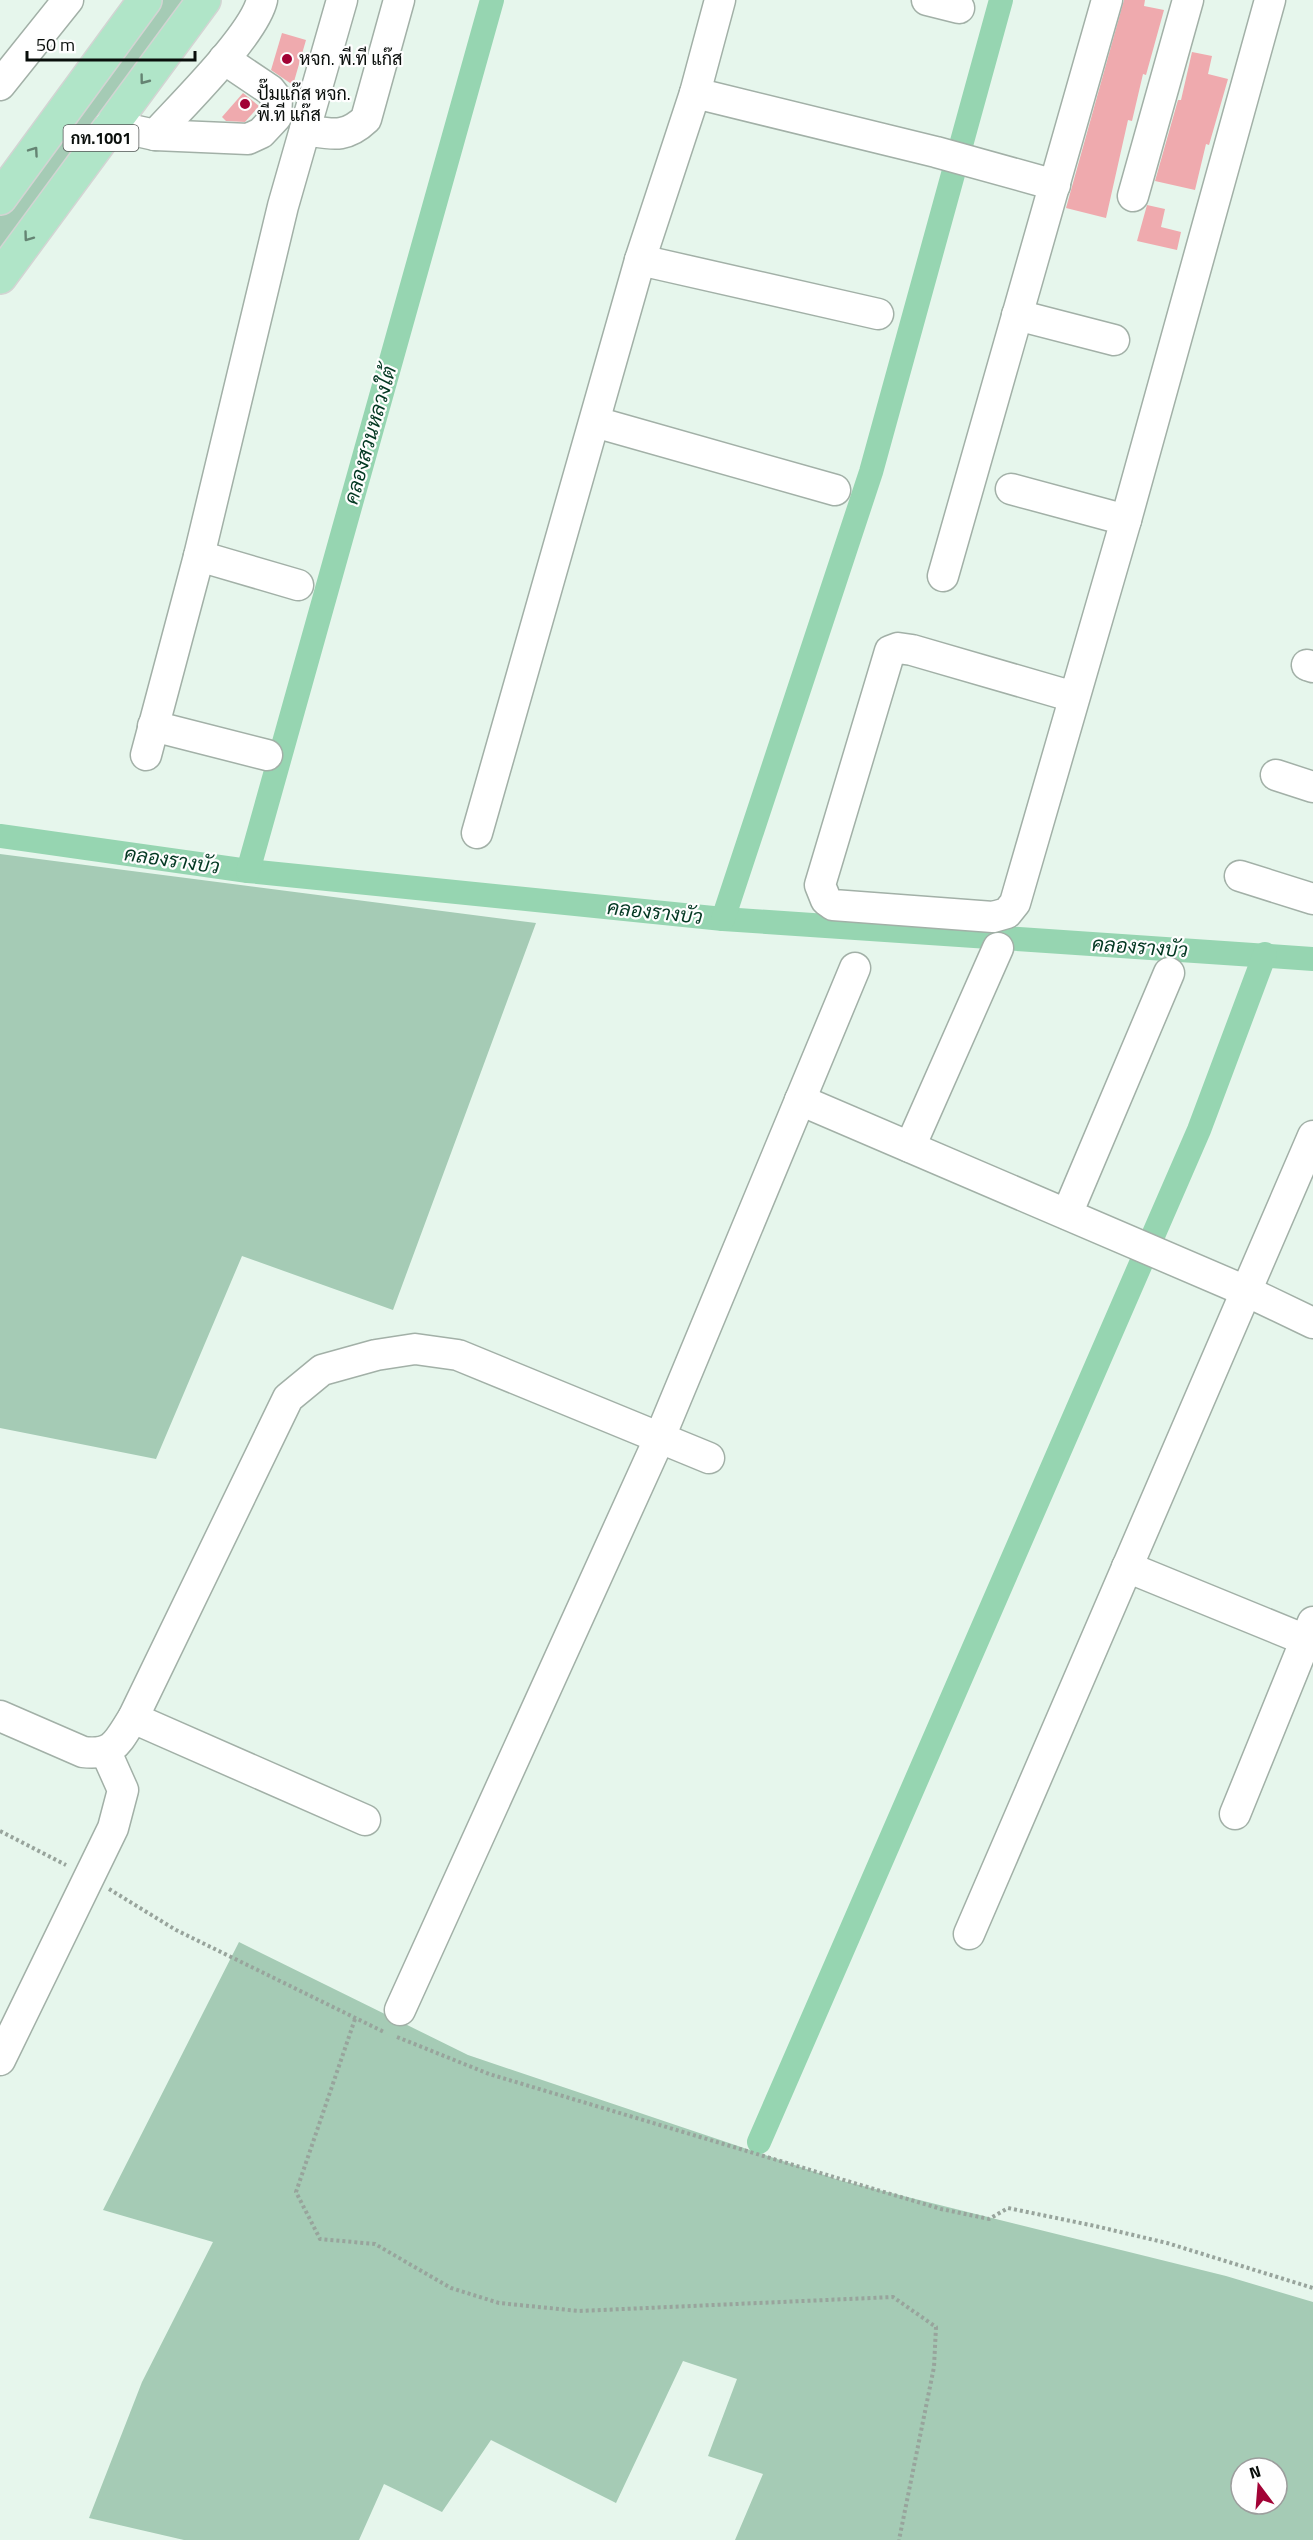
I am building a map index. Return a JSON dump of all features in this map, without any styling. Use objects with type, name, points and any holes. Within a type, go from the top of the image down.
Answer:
[{"type":"main road","name":"กท.1001","points":[[0,198],[145,0]]},
{"type":"main road","name":"กท.1001","points":[[0,277],[204,0]]},
{"type":"street","points":[[0,85],[68,0]]},
{"type":"street","points":[[155,135],[224,59],[255,17],[262,0]]},
{"type":"street","points":[[146,755],[199,555],[283,206],[342,0]]},
{"type":"street","points":[[305,130],[339,135],[355,129],[366,119],[399,0]]},
{"type":"street","points":[[477,833],[640,260],[695,93],[720,0]]},
{"type":"street","points":[[927,0],[959,8]]},
{"type":"street","points":[[943,576],[1107,0]]},
{"type":"street","points":[[1133,196],[1188,0]]},
{"type":"street","points":[[1074,697],[912,650],[898,648],[890,651],[820,885],[826,900],[833,905],[993,917],[1007,913],[1015,903],[1126,520],[1270,0]]},
{"type":"street","points":[[110,125],[155,135],[248,140],[261,133],[276,117],[277,99],[270,90],[224,59]]},
{"type":"street","points":[[695,93],[936,152],[1055,185]]},
{"type":"street","points":[[640,260],[878,314]]},
{"type":"street","points":[[1017,315],[1114,340]]},
{"type":"street","points":[[595,422],[835,490]]},
{"type":"street","points":[[1011,489],[1126,520]]},
{"type":"street","points":[[199,555],[298,585]]},
{"type":"street","points":[[153,726],[267,755]]},
{"type":"street","points":[[1276,775],[1313,787]]},
{"type":"street","points":[[1240,876],[1313,899]]},
{"type":"street","points":[[910,1147],[998,948]]},
{"type":"street","points":[[400,2010],[660,1437],[855,968]]},
{"type":"street","points":[[1067,1214],[1169,973]]},
{"type":"street","points":[[800,1100],[1248,1292],[1313,1323]]},
{"type":"street","points":[[969,1934],[1248,1292],[1313,1136]]},
{"type":"street","points":[[0,1716],[83,1752],[106,1752],[115,1745],[133,1718],[288,1398],[322,1370],[376,1355],[415,1349],[458,1355],[710,1458]]},
{"type":"street","points":[[1127,1567],[1310,1635],[1235,1814]]},
{"type":"street","points":[[133,1718],[365,1820]]},
{"type":"street","points":[[0,2060],[113,1828],[123,1790],[106,1752]]},
{"type":"path","points":[[0,1831],[89,1877],[176,1930],[355,2019],[489,2074],[941,2209],[989,2219],[1008,2208],[1095,2226],[1167,2243],[1313,2288]]},
{"type":"path","points":[[355,2019],[296,2192],[320,2240],[375,2244],[451,2288],[499,2303],[556,2309],[579,2311],[893,2297],[936,2327],[934,2367],[899,2540]]},
{"type":"green space","points":[[160,0],[186,0],[54,175],[0,255],[0,214]]},
{"type":"green space","points":[[0,854],[536,923],[393,1310],[242,1256],[156,1459],[0,1428]]},
{"type":"green space","points":[[239,1942],[468,2055],[839,2180],[1226,2276],[1313,2302],[1313,2540],[735,2540],[763,2474],[708,2456],[737,2379],[683,2361],[616,2503],[491,2440],[442,2512],[384,2484],[359,2540],[184,2540],[89,2518],[142,2382],[213,2242],[103,2210]]},
{"type":"building","points":[[1124,0],[1145,0],[1144,6],[1164,10],[1146,75],[1143,74],[1132,121],[1128,120],[1106,218],[1066,208]]},
{"type":"building","name":"หจก. พี.ที แก๊ส","points":[[282,33],[306,40],[293,85],[271,70]]},
{"type":"building","points":[[1192,52],[1212,56],[1208,74],[1228,79],[1209,145],[1206,144],[1195,190],[1155,181],[1178,100],[1181,100]]},
{"type":"building","points":[[243,93],[259,106],[245,122],[226,121],[222,117]]},
{"type":"building","points":[[1147,205],[1165,209],[1161,227],[1181,232],[1177,250],[1137,241]]},
{"type":"waterway","name":"คลองสวนหลวงใต้","points":[[248,871],[492,0]]},
{"type":"waterway","points":[[723,919],[871,472],[1001,0]]},
{"type":"waterway","name":"คลองรางบัว","points":[[0,836],[248,871],[723,919],[1313,959]]},
{"type":"waterway","points":[[759,2142],[1199,1130],[1265,954]]},
{"type":"place","name":"หจก. พี.ที แก๊ส","points":[[287,59]]},
{"type":"place","name":"ปั๊มแก๊ส หจก. พี.ที แก๊ส","points":[[245,104]]}]
